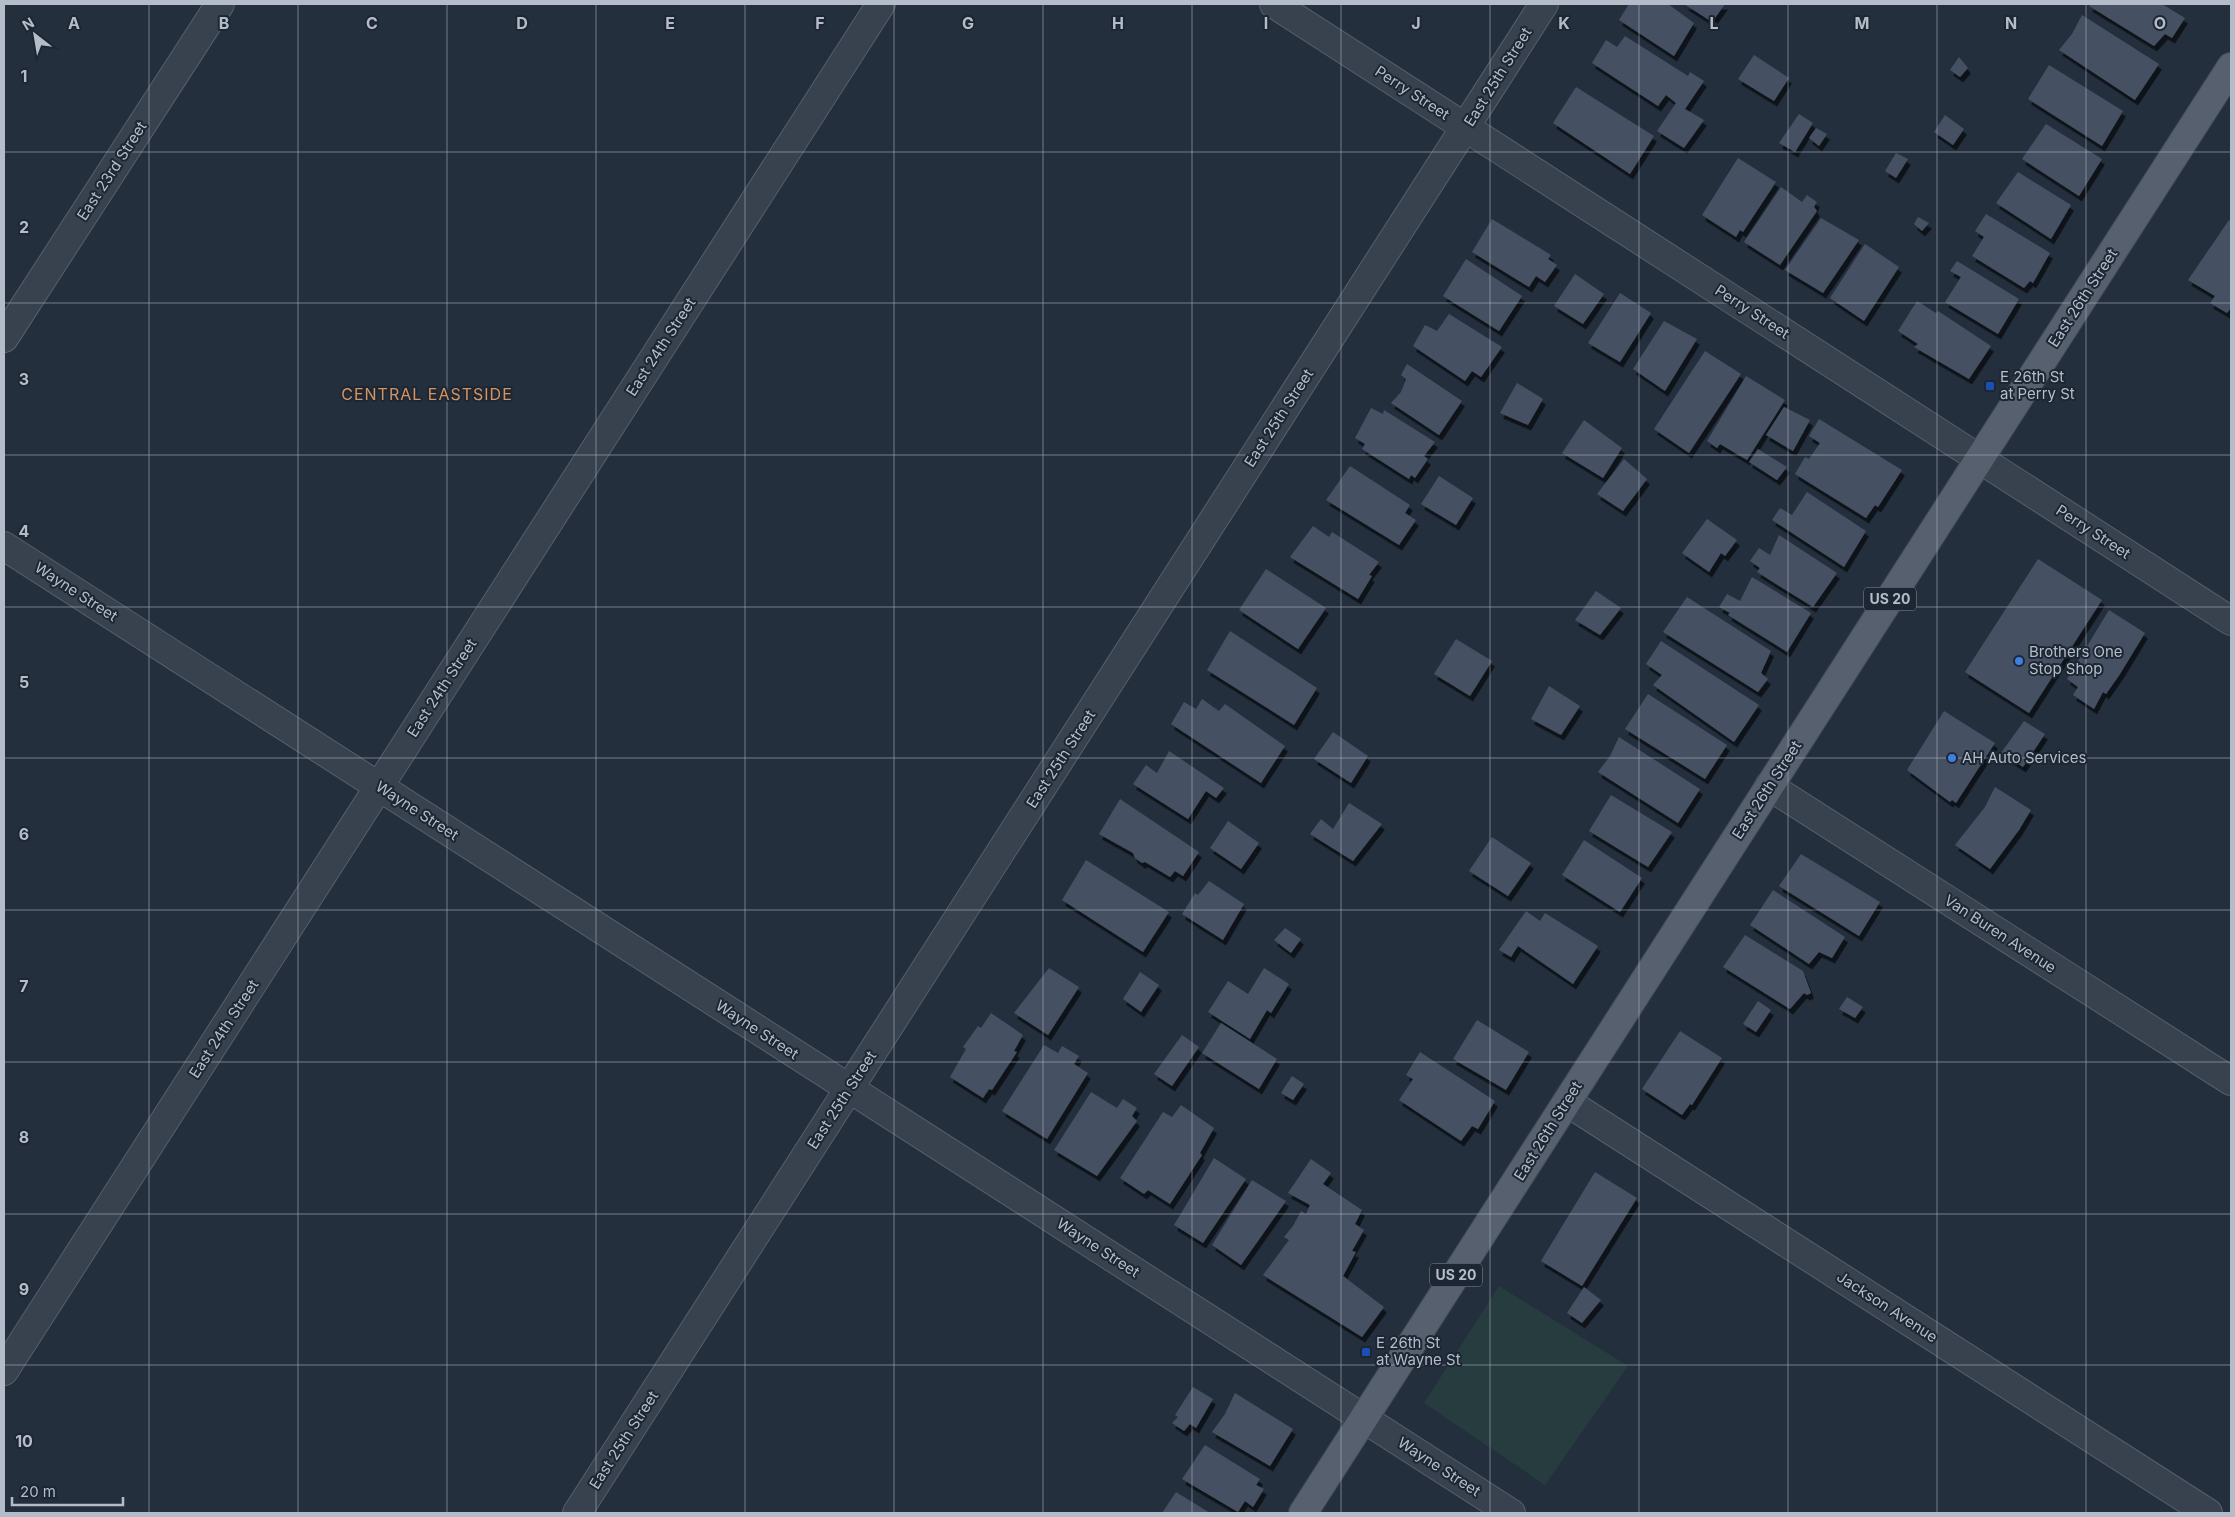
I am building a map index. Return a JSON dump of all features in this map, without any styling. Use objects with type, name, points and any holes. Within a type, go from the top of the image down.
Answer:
[{"type":"main road","name":"East 26th Street","points":[[1302,1513],[2231,67]]},
{"type":"street","name":"East 23rd Street","points":[[4,338],[220,4]]},
{"type":"street","name":"East 24th Street","points":[[4,1372],[881,4]]},
{"type":"street","name":"Perry Street","points":[[1274,4],[2231,621]]},
{"type":"street","name":"East 25th Street","points":[[577,1513],[1544,4]]},
{"type":"street","name":"Wayne Street","points":[[4,546],[1511,1513]]},
{"type":"street","name":"Van Buren Avenue","points":[[1769,786],[2231,1081]]},
{"type":"street","name":"Jackson Avenue","points":[[1566,1102],[2208,1513]]},
{"type":"green space","points":[[1499,1286],[1628,1366],[1545,1485],[1424,1403]]},
{"type":"building","points":[[1629,4],[1668,4],[1694,23],[1674,56],[1619,20]]},
{"type":"building","points":[[1684,4],[1725,4],[1715,18],[1712,17],[1709,20]]},
{"type":"building","points":[[2091,4],[2162,4],[2185,18],[2172,38],[2165,34],[2154,46],[2089,6]]},
{"type":"building","points":[[2082,15],[2159,64],[2135,100],[2059,50],[2072,34]]},
{"type":"building","points":[[1625,36],[1688,76],[1690,72],[1704,81],[1685,109],[1704,120],[1684,148],[1657,131],[1676,103],[1666,95],[1658,106],[1592,63],[1606,40],[1617,47]]},
{"type":"building","points":[[1754,55],[1789,78],[1774,101],[1738,79]]},
{"type":"building","points":[[1959,57],[1968,68],[1960,77],[1950,70]]},
{"type":"building","points":[[2049,65],[2123,111],[2102,146],[2028,99]]},
{"type":"building","points":[[1576,87],[1654,136],[1630,174],[1553,123]]},
{"type":"building","points":[[1799,114],[1813,123],[1795,152],[1779,143]]},
{"type":"building","points":[[1945,115],[1964,129],[1953,145],[1934,132]]},
{"type":"building","points":[[2046,124],[2102,159],[2079,196],[2022,159]]},
{"type":"building","points":[[1816,128],[1827,134],[1819,146],[1809,138]]},
{"type":"building","points":[[1896,153],[1908,159],[1896,178],[1885,171]]},
{"type":"building","points":[[1738,158],[1776,182],[1743,232],[1740,230],[1736,237],[1702,215]]},
{"type":"building","points":[[2018,172],[2071,205],[2051,239],[1996,203]]},
{"type":"building","points":[[1781,187],[1802,202],[1807,195],[1817,202],[1814,207],[1817,211],[1780,265],[1744,242]]},
{"type":"building","points":[[1986,214],[2050,253],[2033,283],[2030,281],[2024,288],[1972,256],[1984,237],[1975,231]]},
{"type":"building","points":[[1918,217],[1929,223],[1922,231],[1914,224]]},
{"type":"building","points":[[1821,218],[1859,240],[1823,293],[1785,270]]},
{"type":"building","points":[[1492,219],[1551,255],[1548,259],[1557,265],[1545,282],[1536,276],[1529,287],[1472,252]]},
{"type":"building","points":[[2229,220],[2231,221],[2231,308],[2227,313],[2210,303],[2215,296],[2188,280]]},
{"type":"building","points":[[1865,244],[1899,267],[1864,321],[1830,298]]},
{"type":"building","points":[[1466,259],[1522,296],[1499,331],[1443,296]]},
{"type":"building","points":[[1957,261],[2019,299],[1998,334],[1945,302],[1961,277],[1950,271]]},
{"type":"building","points":[[1575,274],[1604,294],[1583,324],[1554,306]]},
{"type":"building","points":[[1620,293],[1651,313],[1620,362],[1588,343]]},
{"type":"building","points":[[1917,301],[1936,313],[1938,311],[1991,346],[1969,379],[1914,347],[1918,344],[1898,331]]},
{"type":"building","points":[[1449,314],[1502,347],[1481,377],[1472,371],[1465,381],[1413,346],[1425,325],[1437,331]]},
{"type":"building","points":[[1664,321],[1697,339],[1665,391],[1633,369]]},
{"type":"building","points":[[1705,351],[1741,374],[1689,453],[1654,429]]},
{"type":"building","points":[[1407,364],[1462,401],[1439,435],[1391,403],[1401,392],[1406,379],[1401,375]]},
{"type":"building","points":[[1746,376],[1785,400],[1747,460],[1720,444],[1717,448],[1707,441]]},
{"type":"building","points":[[1517,383],[1543,399],[1528,425],[1500,413]]},
{"type":"building","points":[[1784,407],[1810,420],[1793,451],[1766,435]]},
{"type":"building","points":[[1371,408],[1383,414],[1384,410],[1435,442],[1424,456],[1428,459],[1415,478],[1411,475],[1409,479],[1362,449],[1365,444],[1355,438]]},
{"type":"building","points":[[1819,419],[1902,470],[1878,507],[1875,505],[1866,518],[1795,474],[1805,457],[1809,459],[1820,443],[1809,436]]},
{"type":"building","points":[[1584,420],[1622,448],[1603,478],[1562,453]]},
{"type":"building","points":[[1758,449],[1787,467],[1777,480],[1749,462]]},
{"type":"building","points":[[1624,459],[1647,479],[1623,511],[1597,494]]},
{"type":"building","points":[[1350,466],[1410,505],[1405,513],[1416,520],[1399,545],[1326,500]]},
{"type":"building","points":[[1439,476],[1473,498],[1456,525],[1421,504]]},
{"type":"building","points":[[1807,492],[1866,531],[1844,567],[1772,520],[1780,508],[1792,515]]},
{"type":"building","points":[[1707,519],[1737,540],[1725,556],[1721,553],[1709,572],[1682,553]]},
{"type":"building","points":[[1313,526],[1329,537],[1332,532],[1379,562],[1369,575],[1372,576],[1358,599],[1290,557]]},
{"type":"building","points":[[1779,535],[1837,573],[1813,607],[1757,572],[1760,568],[1750,561],[1759,548],[1770,555]]},
{"type":"building","points":[[2038,559],[2102,600],[2029,713],[1965,672]]},
{"type":"building","points":[[1266,569],[1326,608],[1298,649],[1239,610]]},
{"type":"building","points":[[1752,577],[1811,613],[1787,652],[1728,615],[1730,613],[1719,607],[1727,594],[1740,601]]},
{"type":"building","points":[[1596,591],[1621,608],[1600,635],[1575,620]]},
{"type":"building","points":[[1687,597],[1771,651],[1761,673],[1768,679],[1758,692],[1663,632]]},
{"type":"building","points":[[2109,610],[2145,633],[2120,674],[2106,694],[2103,692],[2094,709],[2073,695],[2078,687],[2067,679]]},
{"type":"building","points":[[1230,631],[1317,688],[1294,725],[1207,670]]},
{"type":"building","points":[[1456,639],[1492,661],[1470,696],[1434,674]]},
{"type":"building","points":[[1661,641],[1759,705],[1734,742],[1653,685],[1662,675],[1646,664]]},
{"type":"building","points":[[1549,686],[1580,706],[1561,735],[1531,719]]},
{"type":"building","points":[[1648,694],[1727,745],[1705,779],[1625,729]]},
{"type":"building","points":[[1202,699],[1219,711],[1225,704],[1285,746],[1261,783],[1171,724],[1184,702],[1196,709]]},
{"type":"building","points":[[1944,711],[1995,743],[1956,803],[1952,800],[1950,802],[1907,770]]},
{"type":"building","points":[[2024,721],[2045,734],[2023,767],[2001,753]]},
{"type":"building","points":[[1333,732],[1368,756],[1351,783],[1314,759]]},
{"type":"building","points":[[1619,737],[1700,789],[1678,823],[1598,772],[1610,756]]},
{"type":"building","points":[[1169,751],[1224,788],[1216,798],[1206,791],[1188,819],[1133,784],[1146,765],[1157,773]]},
{"type":"building","points":[[1995,787],[2031,810],[2019,830],[1990,869],[1955,845],[1985,807]]},
{"type":"building","points":[[1611,795],[1672,832],[1648,867],[1589,831]]},
{"type":"building","points":[[1120,799],[1199,852],[1183,876],[1175,871],[1170,877],[1145,862],[1142,863],[1135,858],[1133,853],[1099,834]]},
{"type":"building","points":[[1349,803],[1382,824],[1353,861],[1310,834],[1321,819],[1333,829]]},
{"type":"building","points":[[1228,821],[1259,843],[1241,869],[1210,848]]},
{"type":"building","points":[[1492,837],[1531,863],[1508,896],[1469,871]]},
{"type":"building","points":[[1584,840],[1642,878],[1620,912],[1562,875]]},
{"type":"building","points":[[1801,854],[1880,902],[1859,936],[1779,886]]},
{"type":"building","points":[[1086,860],[1169,912],[1143,952],[1062,900]]},
{"type":"building","points":[[1209,881],[1244,904],[1223,940],[1182,914],[1195,893],[1198,895]]},
{"type":"building","points":[[1773,890],[1845,937],[1832,958],[1819,952],[1809,964],[1750,925]]},
{"type":"building","points":[[1526,911],[1540,921],[1545,913],[1598,946],[1573,984],[1518,946],[1511,957],[1499,950]]},
{"type":"building","points":[[1285,928],[1301,939],[1291,953],[1274,940]]},
{"type":"building","points":[[1745,935],[1803,971],[1811,993],[1807,995],[1804,993],[1790,1009],[1723,967]]},
{"type":"building","points":[[1049,968],[1079,987],[1048,1035],[1014,1013]]},
{"type":"building","points":[[1264,968],[1289,984],[1271,1013],[1267,1010],[1250,1039],[1208,1012],[1228,981],[1248,994]]},
{"type":"building","points":[[1140,972],[1159,985],[1141,1012],[1123,999]]},
{"type":"building","points":[[1847,997],[1863,1007],[1855,1018],[1839,1009]]},
{"type":"building","points":[[1758,1001],[1771,1010],[1756,1032],[1743,1024]]},
{"type":"building","points":[[991,1013],[1023,1035],[1014,1051],[1017,1052],[992,1090],[989,1089],[983,1098],[950,1077],[966,1049],[963,1047],[978,1026],[981,1028]]},
{"type":"building","points":[[1477,1020],[1529,1052],[1506,1090],[1453,1059]]},
{"type":"building","points":[[1221,1023],[1277,1059],[1259,1089],[1202,1053]]},
{"type":"building","points":[[1680,1031],[1722,1058],[1692,1105],[1690,1104],[1682,1115],[1642,1089]]},
{"type":"building","points":[[1182,1035],[1199,1047],[1172,1086],[1154,1074]]},
{"type":"building","points":[[1044,1045],[1058,1053],[1062,1046],[1079,1056],[1074,1064],[1088,1073],[1047,1139],[1002,1111]]},
{"type":"building","points":[[1420,1052],[1495,1101],[1478,1129],[1472,1126],[1461,1141],[1399,1100],[1413,1079],[1406,1075]]},
{"type":"building","points":[[1292,1076],[1304,1084],[1293,1100],[1281,1093]]},
{"type":"building","points":[[1091,1092],[1117,1108],[1123,1099],[1137,1108],[1132,1116],[1137,1121],[1097,1176],[1054,1150]]},
{"type":"building","points":[[1181,1105],[1214,1128],[1200,1153],[1202,1155],[1170,1204],[1148,1190],[1144,1194],[1120,1178],[1163,1112],[1172,1117]]},
{"type":"building","points":[[1214,1158],[1246,1179],[1203,1243],[1174,1225]]},
{"type":"building","points":[[1311,1159],[1331,1173],[1323,1184],[1362,1210],[1355,1224],[1364,1230],[1352,1251],[1356,1252],[1343,1276],[1384,1307],[1362,1337],[1263,1275],[1289,1240],[1284,1237],[1293,1226],[1301,1211],[1306,1214],[1310,1205],[1288,1193]]},
{"type":"building","points":[[1595,1172],[1637,1198],[1582,1286],[1541,1261]]},
{"type":"building","points":[[1252,1180],[1286,1201],[1241,1265],[1212,1245]]},
{"type":"building","points":[[1584,1287],[1601,1300],[1582,1323],[1567,1313]]},
{"type":"building","points":[[1193,1387],[1213,1399],[1196,1428],[1190,1424],[1184,1431],[1172,1423],[1178,1417],[1175,1415]]},
{"type":"building","points":[[1235,1393],[1293,1429],[1270,1466],[1212,1432],[1225,1414]]},
{"type":"building","points":[[1205,1445],[1260,1479],[1256,1485],[1264,1489],[1253,1507],[1245,1501],[1238,1512],[1182,1479]]},
{"type":"building","points":[[1176,1492],[1210,1513],[1162,1513]]},
{"type":"place","name":"E 26th St at Perry St","points":[[1990,386]]},
{"type":"place","name":"Brothers One Stop Shop","points":[[2019,661]]},
{"type":"place","name":"AH Auto Services","points":[[1952,758]]},
{"type":"place","name":"E 26th St at Wayne St","points":[[1366,1352]]},
{"type":"district","name":"CENTRAL EASTSIDE","points":[[427,394]]}]
